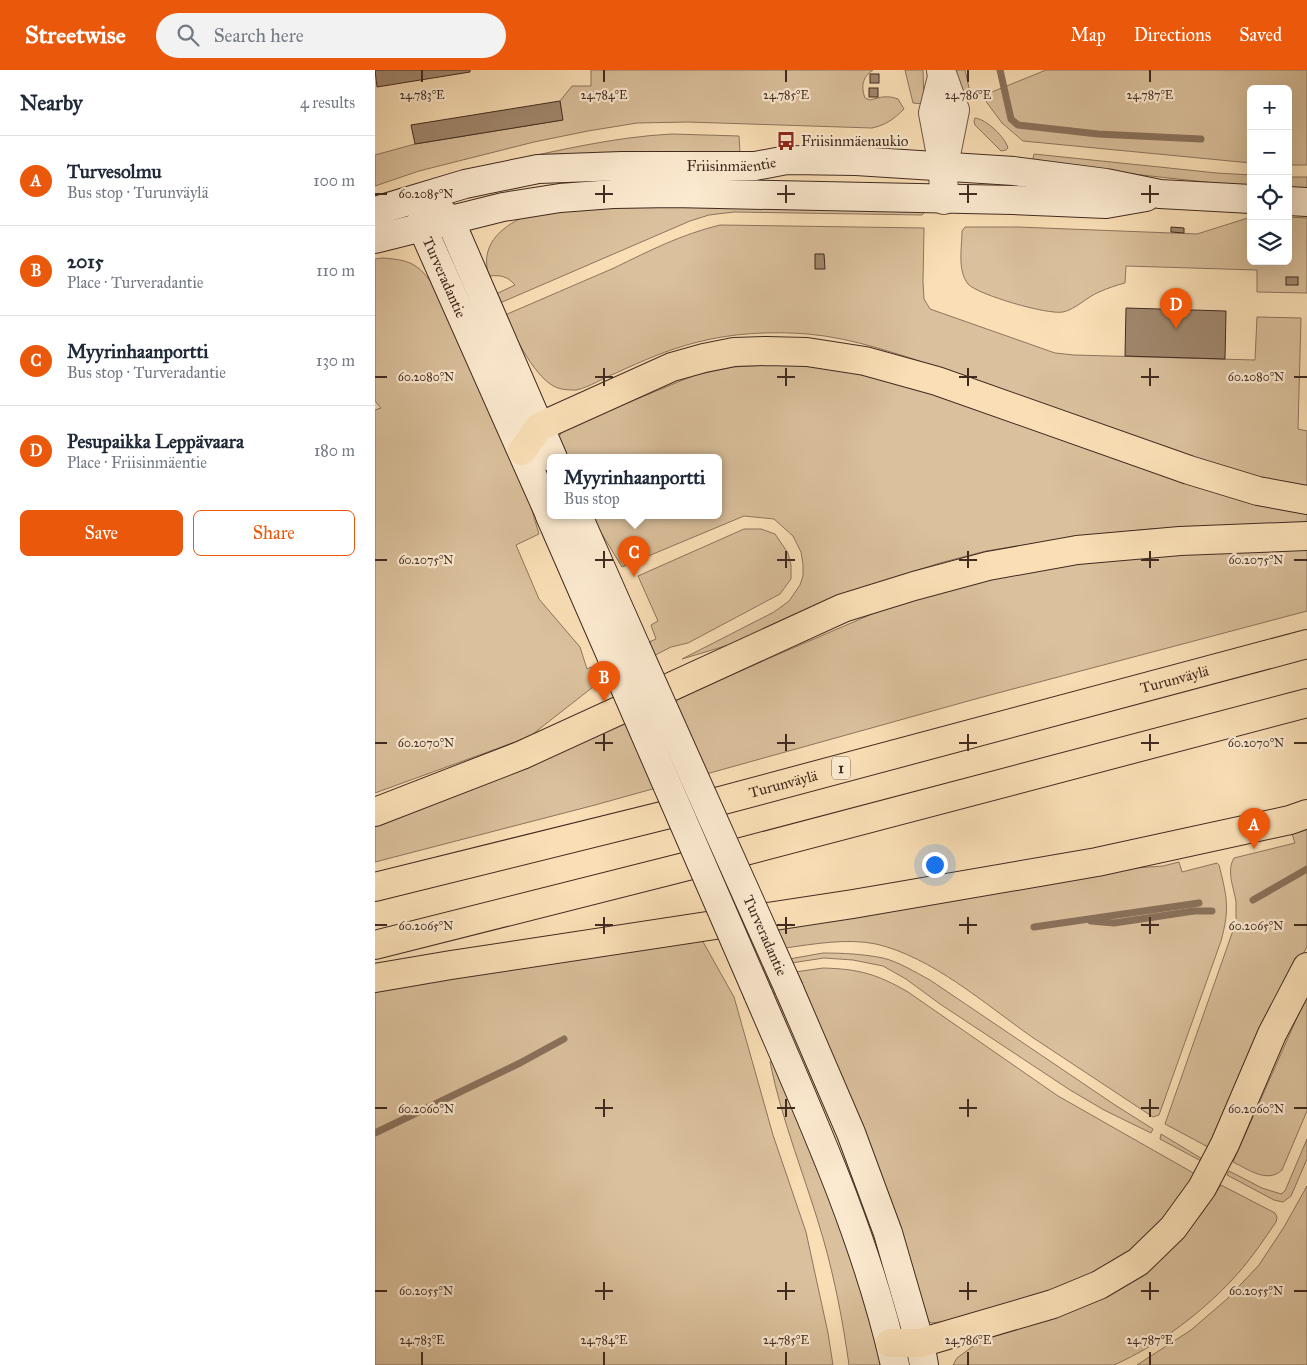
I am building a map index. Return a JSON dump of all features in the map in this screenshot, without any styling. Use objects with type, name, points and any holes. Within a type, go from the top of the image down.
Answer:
[{"type":"highway","points":[[522,451],[539,427],[672,367],[734,352],[807,352],[865,361],[937,381],[1189,470],[1258,491],[1307,500]]},
{"type":"highway","points":[[375,812],[522,755],[843,608],[914,586],[988,566],[1077,550],[1180,541],[1307,536]]},
{"type":"highway","name":"Turunväylä","points":[[375,887],[686,810],[1307,644]]},
{"type":"highway","points":[[375,945],[687,866],[1307,703]]},
{"type":"highway","points":[[375,978],[853,904],[1097,862],[1289,820],[1307,814]]},
{"type":"highway","points":[[893,1354],[922,1354],[1080,1294],[1099,1285],[1145,1256],[1173,1228],[1202,1188],[1225,1144],[1273,1034],[1307,967]]},
{"type":"main road","points":[[941,73],[955,110],[943,166],[944,200]]},
{"type":"main road","name":"Friisinmäentie","points":[[375,211],[465,184],[538,169],[622,166],[755,166],[787,160],[856,161],[1014,171],[1106,183],[1160,194],[1247,199]]},
{"type":"main road","name":"Friisinmäentie","points":[[375,239],[503,207],[560,198],[613,194],[673,193],[1013,200],[1106,204],[1160,194]]},
{"type":"main road","name":"Turveradantie","points":[[424,197],[450,220],[551,454]]},
{"type":"main road","name":"Turveradantie","points":[[424,197],[422,227],[547,509]]},
{"type":"main road","points":[[1292,201],[1307,202]]},
{"type":"main road","name":"Turveradantie","points":[[552,519],[624,653],[789,989],[851,1133],[887,1233],[922,1354]]},
{"type":"main road","name":"Turveradantie","points":[[579,519],[624,653],[758,994],[821,1141],[853,1224],[893,1354]]},
{"type":"shaded area","points":[[591,70],[873,70],[863,82],[865,98],[870,100],[891,97],[898,99],[904,109],[889,121],[872,128],[688,122],[637,123],[534,142],[419,171],[375,186],[375,155],[415,144],[562,120],[560,101],[572,86],[591,86]]},
{"type":"shaded area","points":[[905,70],[923,70],[924,104],[913,103]]},
{"type":"shaded area","points":[[954,70],[965,70],[970,92],[959,93]]},
{"type":"shaded area","points":[[1046,70],[1307,70],[1307,165],[1292,165],[1292,85],[1247,85],[1247,163],[1023,141],[1002,123],[982,96]]},
{"type":"shaded area","points":[[975,118],[995,129],[1008,148],[1001,151],[975,125]]},
{"type":"shaded area","points":[[672,134],[739,136],[740,153],[499,163],[607,141]]},
{"type":"shaded area","points":[[1034,154],[1247,175],[1247,187],[1032,163]]},
{"type":"shaded area","points":[[1292,177],[1307,177],[1307,189],[1292,188]]},
{"type":"shaded area","points":[[559,206],[920,206],[924,213],[922,215],[734,212],[709,215],[690,221],[500,303],[496,294],[515,285],[503,277],[489,276],[487,261],[489,248],[496,237],[518,220],[545,209]]},
{"type":"shaded area","points":[[1292,217],[1307,218],[1307,293],[1257,292],[1257,270],[1126,266],[1125,283],[1099,292],[1068,310],[1055,312],[1029,307],[985,293],[968,284],[962,272],[962,231],[965,227],[1018,227],[1197,234],[1247,218],[1247,265],[1292,265]]},
{"type":"shaded area","points":[[720,225],[924,228],[924,299],[930,309],[1055,353],[1255,360],[1257,317],[1301,318],[1298,429],[1307,431],[1307,488],[1245,474],[1184,456],[944,369],[877,348],[825,336],[765,333],[736,335],[708,340],[664,352],[576,390],[560,389],[550,384],[534,367],[520,345],[505,315],[692,233]]},
{"type":"shaded area","points":[[375,259],[403,261],[416,266],[440,293],[517,460],[539,534],[516,545],[539,599],[580,647],[587,669],[656,639],[651,625],[658,621],[638,576],[744,529],[761,529],[775,534],[788,553],[791,565],[791,579],[780,594],[688,643],[671,647],[593,687],[529,737],[375,793],[375,410],[381,408],[375,401]]},
{"type":"shaded area","points":[[768,365],[821,366],[874,374],[1307,512],[1307,524],[1151,529],[1082,536],[986,551],[940,563],[854,590],[735,643],[682,659],[774,612],[789,601],[800,585],[803,576],[801,552],[793,536],[774,519],[744,516],[622,567],[593,519],[722,519],[722,454],[562,454],[559,439],[564,429],[695,375],[733,367]]},
{"type":"shaded area","points":[[1307,546],[1307,611],[979,698],[595,805],[375,862],[375,823],[458,792],[914,596],[1074,558]]},
{"type":"shaded area","points":[[1307,829],[1307,947],[1286,983],[1210,1148],[1165,1124],[1236,922],[1236,902],[1231,880],[1232,863],[1234,858],[1295,843],[1292,834]]},
{"type":"shaded area","points":[[1179,862],[1182,872],[1217,863],[1219,865],[1226,894],[1226,920],[1221,941],[1159,1115],[1153,1117],[1032,1037],[977,996],[938,970],[917,959],[897,950],[865,942],[831,942],[785,948],[775,924],[1122,869],[1163,866]]},
{"type":"shaded area","points":[[702,940],[734,997],[773,1135],[806,1232],[833,1365],[375,1365],[375,987]]},
{"type":"shaded area","points":[[823,953],[883,958],[930,980],[1153,1129],[1151,1133],[1104,1110],[1070,1090],[940,1004],[906,979],[883,966],[853,960],[824,958],[791,963],[789,959]]},
{"type":"shaded area","points":[[823,968],[858,971],[877,977],[908,992],[1058,1096],[1197,1175],[1158,1227],[1142,1242],[1120,1258],[1096,1271],[1046,1292],[942,1322],[931,1323],[923,1315],[795,972]]},
{"type":"shaded area","points":[[1307,995],[1307,1111],[1282,1170],[1270,1176],[1257,1174],[1233,1162]]},
{"type":"shaded area","points":[[780,1056],[887,1365],[849,1365],[838,1301],[827,1254],[781,1107],[770,1062]]},
{"type":"shaded area","points":[[1161,1134],[1204,1160],[1203,1162],[1160,1139]]},
{"type":"shaded area","points":[[1307,1139],[1307,1159],[1291,1196],[1283,1202],[1274,1200],[1227,1175],[1229,1171],[1262,1188],[1281,1194],[1285,1191]]},
{"type":"shaded area","points":[[1221,1185],[1275,1213],[1277,1217],[1276,1222],[1250,1259],[1227,1285],[1198,1312],[1166,1336],[1132,1357],[1114,1365],[953,1365],[957,1358],[980,1341],[1176,1243],[1199,1217]]},
{"type":"shaded area","points":[[1307,1186],[1307,1365],[1137,1365],[1191,1330],[1227,1299],[1259,1265],[1284,1227]]},
{"type":"building","points":[[375,70],[470,70],[470,72],[377,87]]},
{"type":"building","points":[[870,74],[879,74],[879,83],[870,83]]},
{"type":"building","points":[[869,88],[878,88],[878,97],[869,97]]},
{"type":"building","points":[[560,101],[563,120],[415,144],[411,125]]},
{"type":"building","points":[[1171,227],[1184,228],[1184,233],[1171,232]]},
{"type":"building","points":[[815,254],[824,254],[825,269],[815,269]]},
{"type":"building","points":[[1286,277],[1298,277],[1298,285],[1286,285]]},
{"type":"building","points":[[1126,308],[1226,311],[1225,359],[1125,356]]},
{"type":"waterway","points":[[1000,70],[1011,119],[1018,125],[1098,134],[1201,139]]},
{"type":"waterway","points":[[1253,900],[1307,869]]},
{"type":"waterway","points":[[1034,927],[1199,903]]},
{"type":"waterway","points":[[1091,921],[1114,923],[1194,911],[1212,911]]},
{"type":"waterway","points":[[375,1133],[520,1063],[564,1039]]},
{"type":"place","name":"Friisinmäenaukio","points":[[786,141]]},
{"type":"place","name":"Pesupaikka Leppävaara","points":[[1176,329]]},
{"type":"place","name":"Myyrinhaanportti","points":[[634,577]]},
{"type":"place","name":"2015","points":[[604,702]]},
{"type":"place","name":"Turvesolmu","points":[[1254,849]]}]
